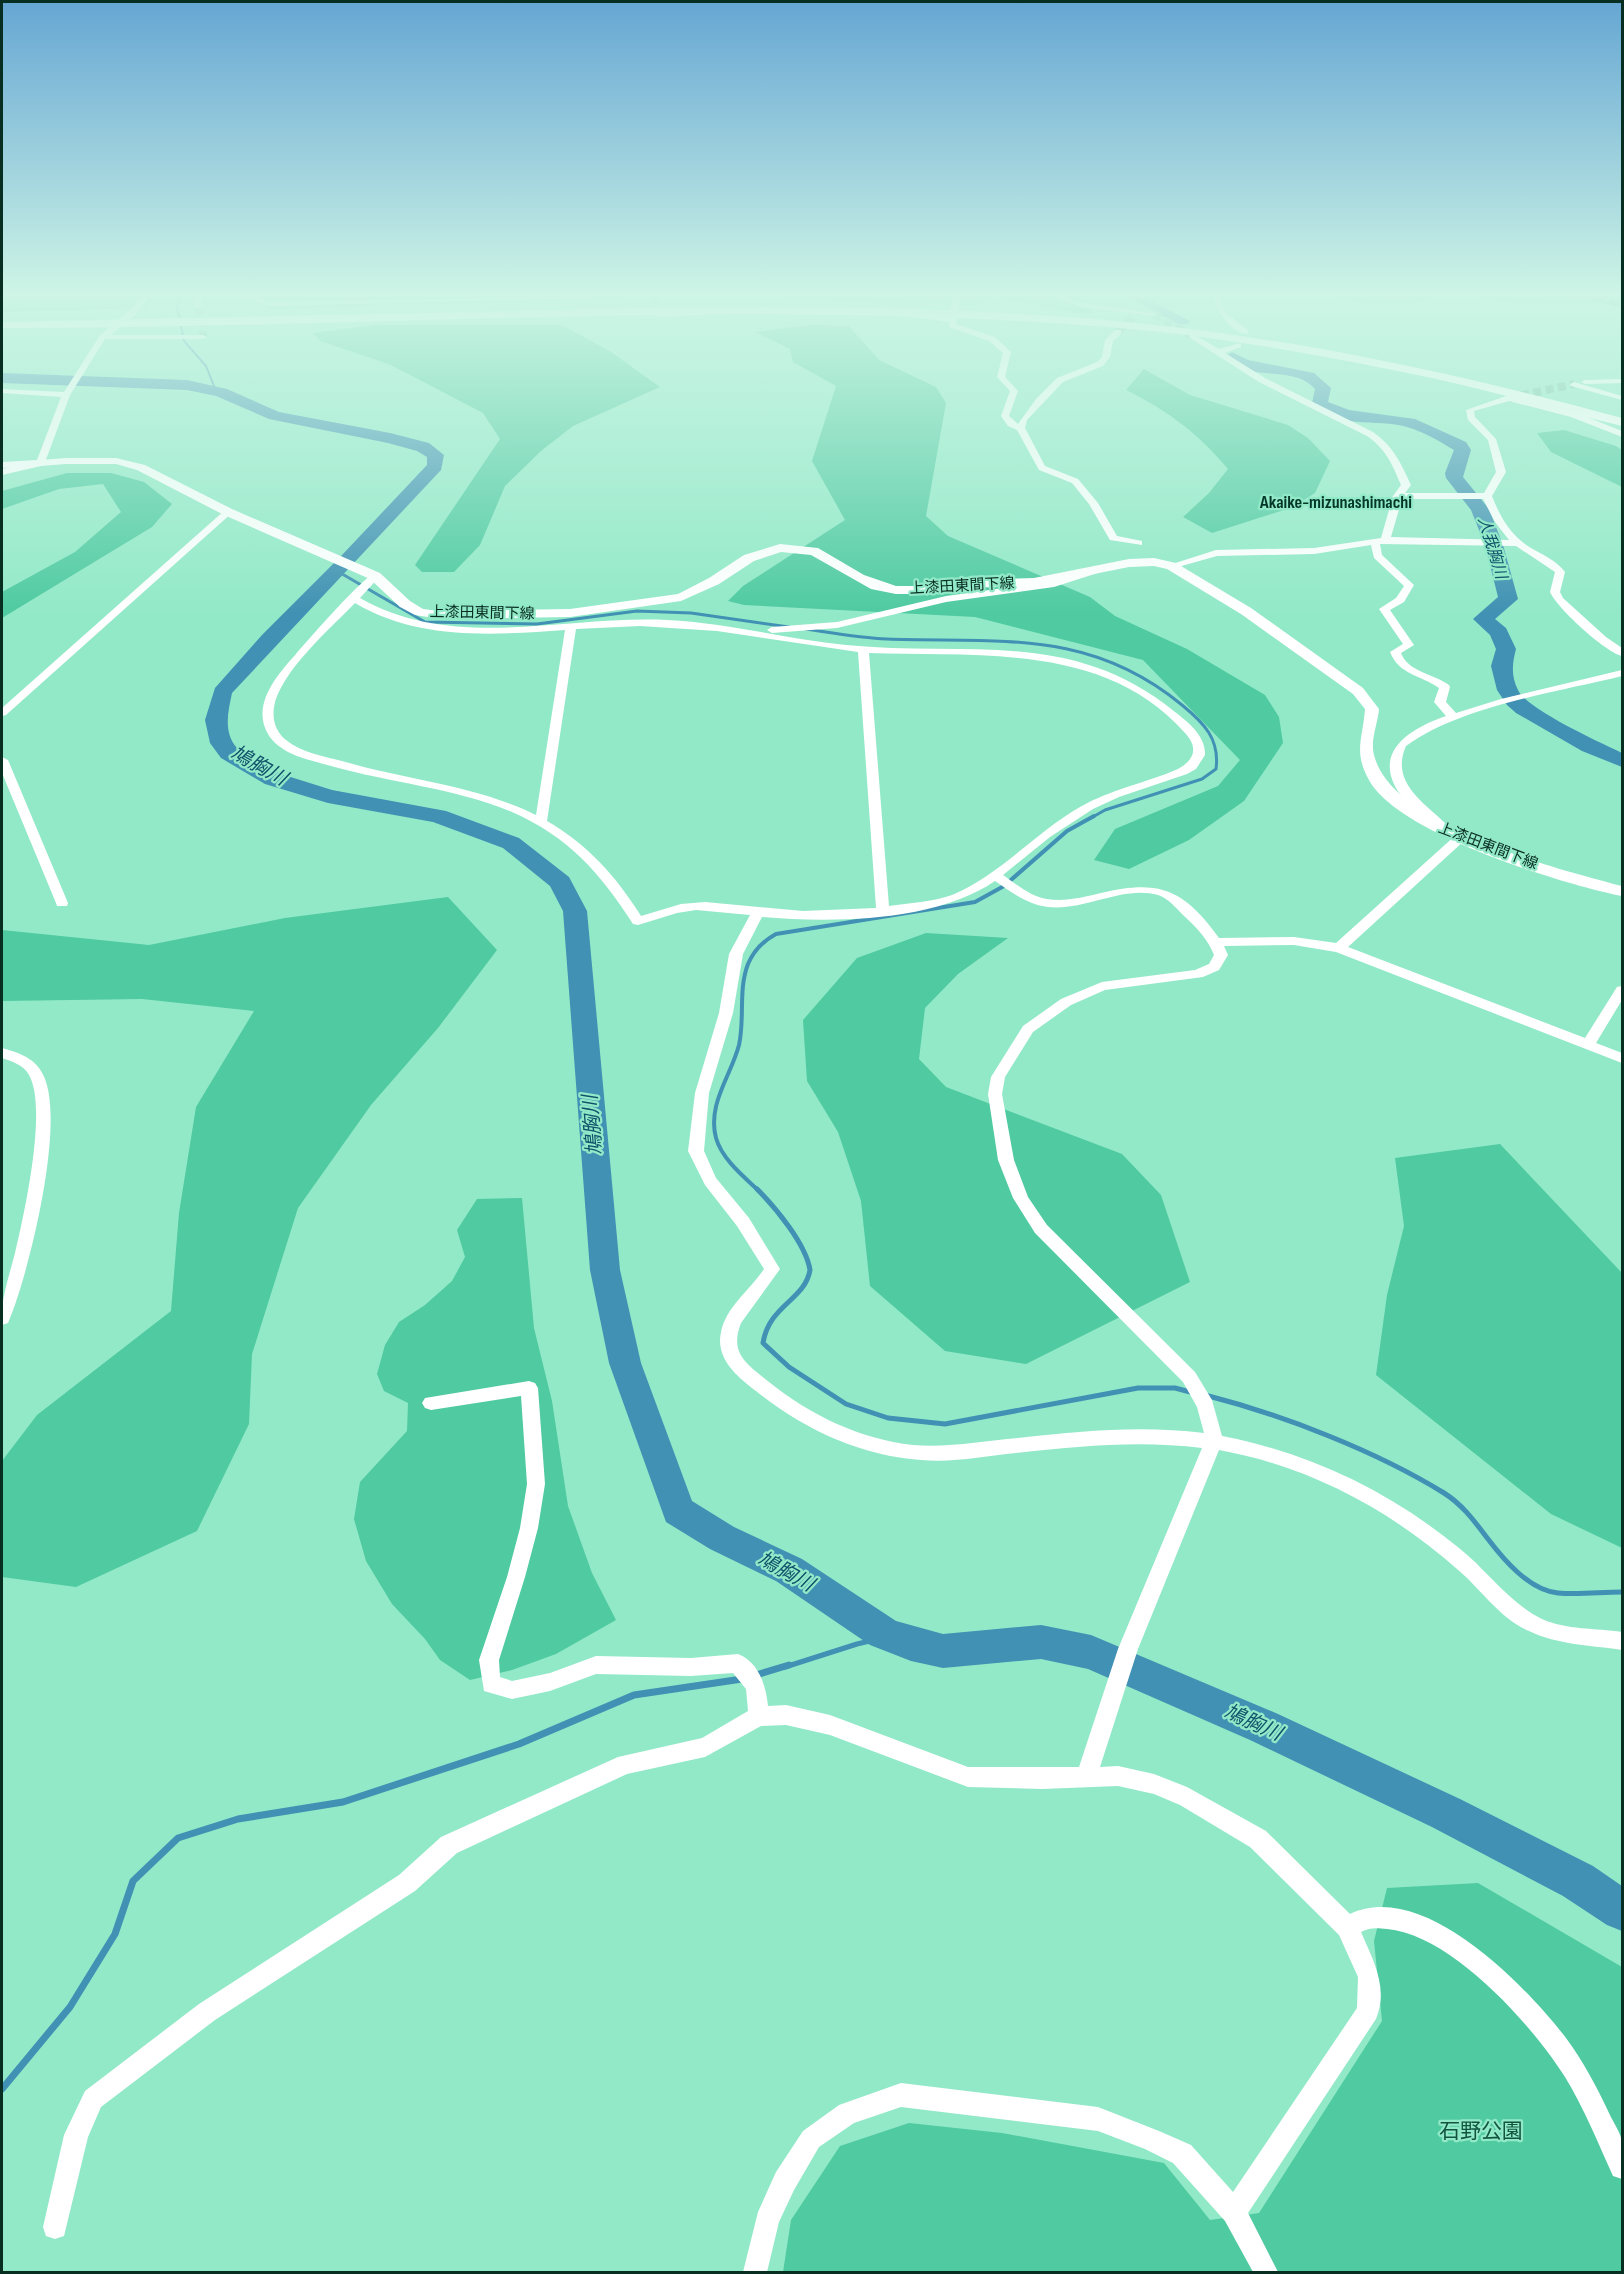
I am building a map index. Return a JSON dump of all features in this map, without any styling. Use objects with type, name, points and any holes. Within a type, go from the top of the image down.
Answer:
[{"type":"highway","points":[[1547,402],[1623,422]]},
{"type":"highway","points":[[1573,402],[1623,415]]},
{"type":"main road","name":"上漆田東間下線","points":[[2,472],[41,463],[93,460],[130,463],[161,476],[228,512],[375,576],[405,604],[420,612],[440,615],[570,613],[681,597],[714,581],[748,558],[780,548],[813,551],[876,586],[896,590],[919,590],[978,582],[1034,582],[1143,561],[1172,566],[1246,611],[1358,691],[1372,709],[1366,754],[1372,774],[1386,792],[1406,810],[1447,833],[1507,855],[1623,891]]},
{"type":"street","points":[[2,465],[41,463],[63,402]]},
{"type":"street","points":[[1011,402],[1005,416],[1008,422],[1021,428]]},
{"type":"street","points":[[1038,402],[1023,420],[1021,428],[1036,460],[1042,468],[1075,481],[1093,503],[1113,538],[1138,543]]},
{"type":"street","points":[[1306,402],[1384,444],[1394,458],[1406,485],[1398,496],[1380,541],[1377,556],[1409,585],[1400,600],[1384,609],[1409,645],[1395,652],[1397,660],[1407,669],[1437,680],[1445,687],[1440,702],[1454,717]]},
{"type":"street","points":[[1487,496],[1501,472],[1492,439],[1469,413],[1470,410],[1496,402]]},
{"type":"street","points":[[1525,402],[1574,415],[1623,434]]},
{"type":"street","points":[[1398,496],[1487,496]]},
{"type":"street","points":[[1487,496],[1493,512],[1518,543],[1554,564],[1560,572],[1555,592],[1558,599],[1602,639],[1623,653]]},
{"type":"street","points":[[2,713],[228,512]]},
{"type":"street","points":[[1172,566],[1216,553],[1314,551],[1380,541],[1518,543]]},
{"type":"street","points":[[750,632],[837,625],[946,599],[1054,584],[1107,567]]},
{"type":"street","points":[[356,599],[371,609],[432,627],[487,630],[670,623],[863,649],[1018,652],[1079,662],[1142,690],[1193,734],[1199,746],[1199,756],[1196,764],[1174,776],[1113,794],[1074,815],[993,875],[958,897],[883,912],[840,916],[758,913],[717,906],[694,906],[671,909],[638,921],[598,863],[541,821],[506,805],[464,792],[349,768],[295,751],[271,732],[268,722],[269,704],[275,690],[300,656],[356,599],[375,576]]},
{"type":"street","points":[[541,821],[571,627]]},
{"type":"street","points":[[863,649],[883,912]]},
{"type":"street","points":[[1447,833],[1432,817],[1413,804],[1402,790],[1396,760],[1400,746],[1413,735],[1454,717],[1623,673]]},
{"type":"street","points":[[2,759],[62,903]]},
{"type":"street","points":[[1339,948],[1461,837]]},
{"type":"street","points":[[993,875],[1023,894],[1047,903],[1158,891],[1172,897],[1216,942],[1221,956],[1214,967],[1198,974],[1102,986],[1074,998],[1046,1015],[1028,1029],[999,1077],[995,1094],[1006,1160],[1020,1198],[1041,1229],[1121,1306],[1189,1377],[1202,1395],[1209,1412],[1214,1441],[1128,1649],[1087,1775]]},
{"type":"street","points":[[758,913],[736,954],[726,1013],[702,1093],[696,1151],[710,1181],[743,1222],[772,1269],[734,1318],[728,1342],[733,1357],[740,1366],[794,1411],[850,1436],[911,1452],[967,1451],[1050,1441],[1152,1436],[1214,1441],[1286,1459],[1359,1488],[1399,1512],[1466,1565],[1498,1598],[1530,1623],[1571,1637],[1623,1641]]},
{"type":"street","points":[[1216,942],[1294,941],[1339,948],[1623,1058]]},
{"type":"street","points":[[1588,1044],[1623,990]]},
{"type":"street","points":[[2,1053],[28,1063],[38,1076],[44,1108],[36,1190],[18,1273],[2,1318]]},
{"type":"street","points":[[431,1403],[529,1388],[536,1484],[529,1528],[516,1577],[489,1660],[490,1684],[512,1690],[550,1682],[596,1665],[691,1667],[738,1663],[756,1686],[759,1716]]},
{"type":"street","points":[[55,2227],[76,2135],[93,2099],[207,2012],[406,1883],[449,1845],[625,1764],[705,1747],[759,1716],[786,1715],[830,1725],[968,1777],[1042,1779],[1087,1775],[1119,1776],[1154,1784],[1187,1797],[1258,1839],[1347,1927],[1369,1976],[1368,2012],[1234,2212]]},
{"type":"street","points":[[1347,1927],[1371,1916],[1408,1921],[1485,1967],[1517,1996],[1573,2068],[1623,2167]]},
{"type":"street","points":[[755,2272],[767,2222],[785,2181],[811,2139],[847,2112],[901,2095],[1098,2119],[1152,2139],[1182,2154],[1234,2212],[1266,2272]]},
{"type":"green space","points":[[462,402],[626,402],[573,426],[541,451],[505,486],[480,545],[454,572],[422,572],[415,565],[500,439],[483,413]]},
{"type":"green space","points":[[831,402],[945,402],[926,516],[948,536],[1090,597],[1115,616],[1187,649],[1265,695],[1279,717],[1283,743],[1244,801],[1189,840],[1129,869],[1094,860],[1115,829],[1218,786],[1240,760],[1143,660],[975,617],[744,605],[728,601],[743,586],[845,520],[812,461]]},
{"type":"green space","points":[[1148,402],[1213,402],[1288,425],[1308,438],[1330,461],[1315,493],[1293,507],[1212,533],[1183,517],[1209,493],[1228,469],[1194,434]]},
{"type":"green space","points":[[1564,430],[1616,446],[1622,450],[1622,487],[1551,452],[1537,433]]},
{"type":"green space","points":[[67,473],[111,473],[144,482],[172,504],[152,527],[2,618],[2,592],[75,552],[121,512],[103,484],[59,489],[2,509],[2,491]]},
{"type":"green space","points":[[448,897],[497,950],[438,1028],[371,1105],[298,1208],[252,1354],[249,1424],[197,1531],[76,1587],[2,1577],[2,1461],[37,1415],[171,1311],[179,1213],[196,1107],[254,1011],[142,999],[2,1001],[2,930],[149,945],[285,918]]},
{"type":"green space","points":[[926,933],[1008,938],[958,974],[925,1008],[919,1059],[946,1087],[1122,1154],[1161,1195],[1190,1282],[1026,1364],[945,1351],[870,1286],[861,1201],[838,1132],[807,1081],[803,1020],[857,958]]},
{"type":"green space","points":[[1500,1144],[1622,1273],[1622,1548],[1551,1514],[1376,1375],[1387,1295],[1404,1226],[1395,1158]]},
{"type":"green space","points":[[522,1198],[534,1328],[552,1401],[568,1506],[592,1573],[616,1620],[556,1654],[512,1670],[470,1680],[440,1660],[425,1639],[392,1604],[366,1561],[354,1519],[360,1482],[407,1431],[408,1403],[384,1391],[377,1374],[385,1345],[399,1322],[425,1305],[452,1281],[465,1257],[457,1230],[477,1199]]},
{"type":"green space","name":"石野公園","points":[[1478,1883],[1622,1967],[1622,2272],[783,2272],[791,2220],[840,2146],[909,2123],[1002,2133],[1164,2163],[1210,2220],[1259,2213],[1382,2021],[1374,1941],[1387,1888]]},
{"type":"waterway","name":"鳩胸川","points":[[244,402],[275,416],[390,438],[423,447],[436,455],[435,466],[350,558],[269,639],[222,692],[216,720],[221,743],[229,753],[273,779],[328,796],[438,816],[511,843],[560,882],[575,911],[605,1270],[625,1363],[678,1511],[722,1538],[789,1570],[883,1633],[911,1644],[943,1651],[1041,1642],[1091,1652],[1264,1727],[1446,1813],[1578,1881],[1622,1910]]},
{"type":"waterway","name":"人我胸川","points":[[1320,402],[1327,409],[1337,413],[1409,422],[1429,429],[1460,446],[1463,450],[1454,473],[1455,478],[1480,509],[1494,545],[1508,599],[1483,619],[1499,632],[1506,649],[1501,666],[1507,690],[1523,709],[1622,761]]},
{"type":"waterway","points":[[337,571],[425,622],[537,624],[637,611],[691,613],[789,627]]},
{"type":"waterway","points":[[806,629],[877,638],[1005,641],[1077,651],[1112,663],[1147,680],[1182,705],[1209,732],[1217,758],[1216,769],[1202,779],[1105,810],[1091,818]]},
{"type":"waterway","points":[[757,1190],[723,1153],[716,1138],[714,1126],[717,1102],[739,1045],[745,974],[750,959],[759,946],[776,934],[975,902],[1004,886],[1067,831],[1094,816]]},
{"type":"waterway","points":[[757,1190],[781,1216],[796,1238],[803,1249],[810,1270],[801,1289],[772,1320],[763,1343],[789,1367],[846,1404],[888,1418],[945,1424],[1138,1388],[1175,1388],[1194,1393]]},
{"type":"waterway","points":[[1205,1395],[1266,1413],[1328,1436],[1389,1463],[1444,1493],[1473,1520],[1518,1573],[1547,1591],[1582,1594],[1622,1592]]},
{"type":"waterway","points":[[785,1667],[857,1644],[891,1636]]},
{"type":"waterway","points":[[756,1675],[789,1665]]},
{"type":"waterway","points":[[2,2089],[70,2007],[115,1934],[133,1881],[178,1838],[238,1819],[343,1802],[519,1744],[634,1695],[742,1679]]},
{"type":"district","name":"Akaike-mizunashimachi","points":[[1336,502]]}]
